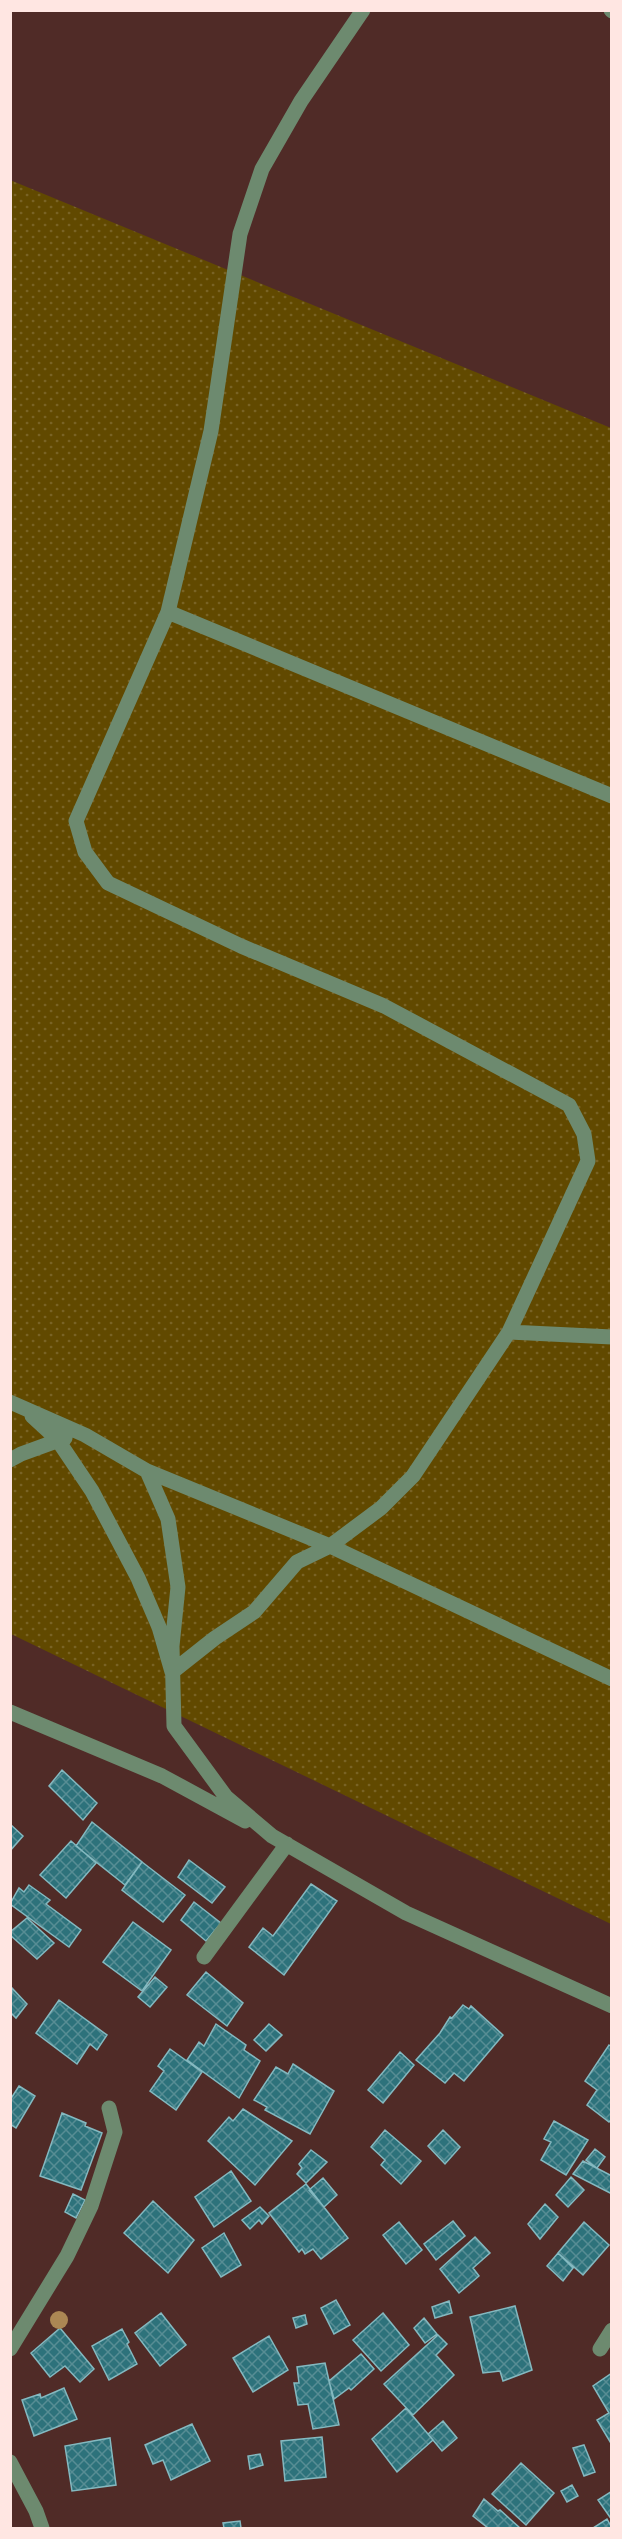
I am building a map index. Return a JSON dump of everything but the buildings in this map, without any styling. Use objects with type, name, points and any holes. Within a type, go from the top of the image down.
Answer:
[{"type":"street","points":[[172,1672],[215,1638],[254,1612],[297,1562],[330,1546],[381,1508],[413,1476],[508,1332],[588,1161],[584,1134],[569,1105],[384,1006],[241,946],[108,883],[85,852],[76,821],[168,612],[211,431],[240,234],[262,169],[301,101],[363,10]]},
{"type":"street","points":[[168,612],[612,796]]},
{"type":"street","points":[[508,1332],[612,1337]]},
{"type":"street","points":[[16,1404],[57,1439],[92,1491],[138,1578],[159,1627],[172,1672]]},
{"type":"street","points":[[16,1404],[85,1435],[147,1470],[330,1546],[612,1679]]},
{"type":"street","points":[[10,1460],[57,1439],[85,1435]]},
{"type":"street","points":[[147,1470],[168,1519],[178,1587],[172,1646],[174,1726],[226,1797],[272,1836]]},
{"type":"street","points":[[10,1712],[162,1776],[287,1844],[406,1913],[612,2006]]},
{"type":"street","points":[[204,1957],[287,1844]]},
{"type":"street","points":[[10,2349],[67,2256],[91,2206],[115,2132],[109,2108]]},
{"type":"street","points":[[600,2349],[612,2330]]},
{"type":"street","points":[[12,2469],[36,2511],[42,2529]]},
{"type":"shaded area","points":[[10,180],[611,428],[611,1924],[11,1634]]}]
